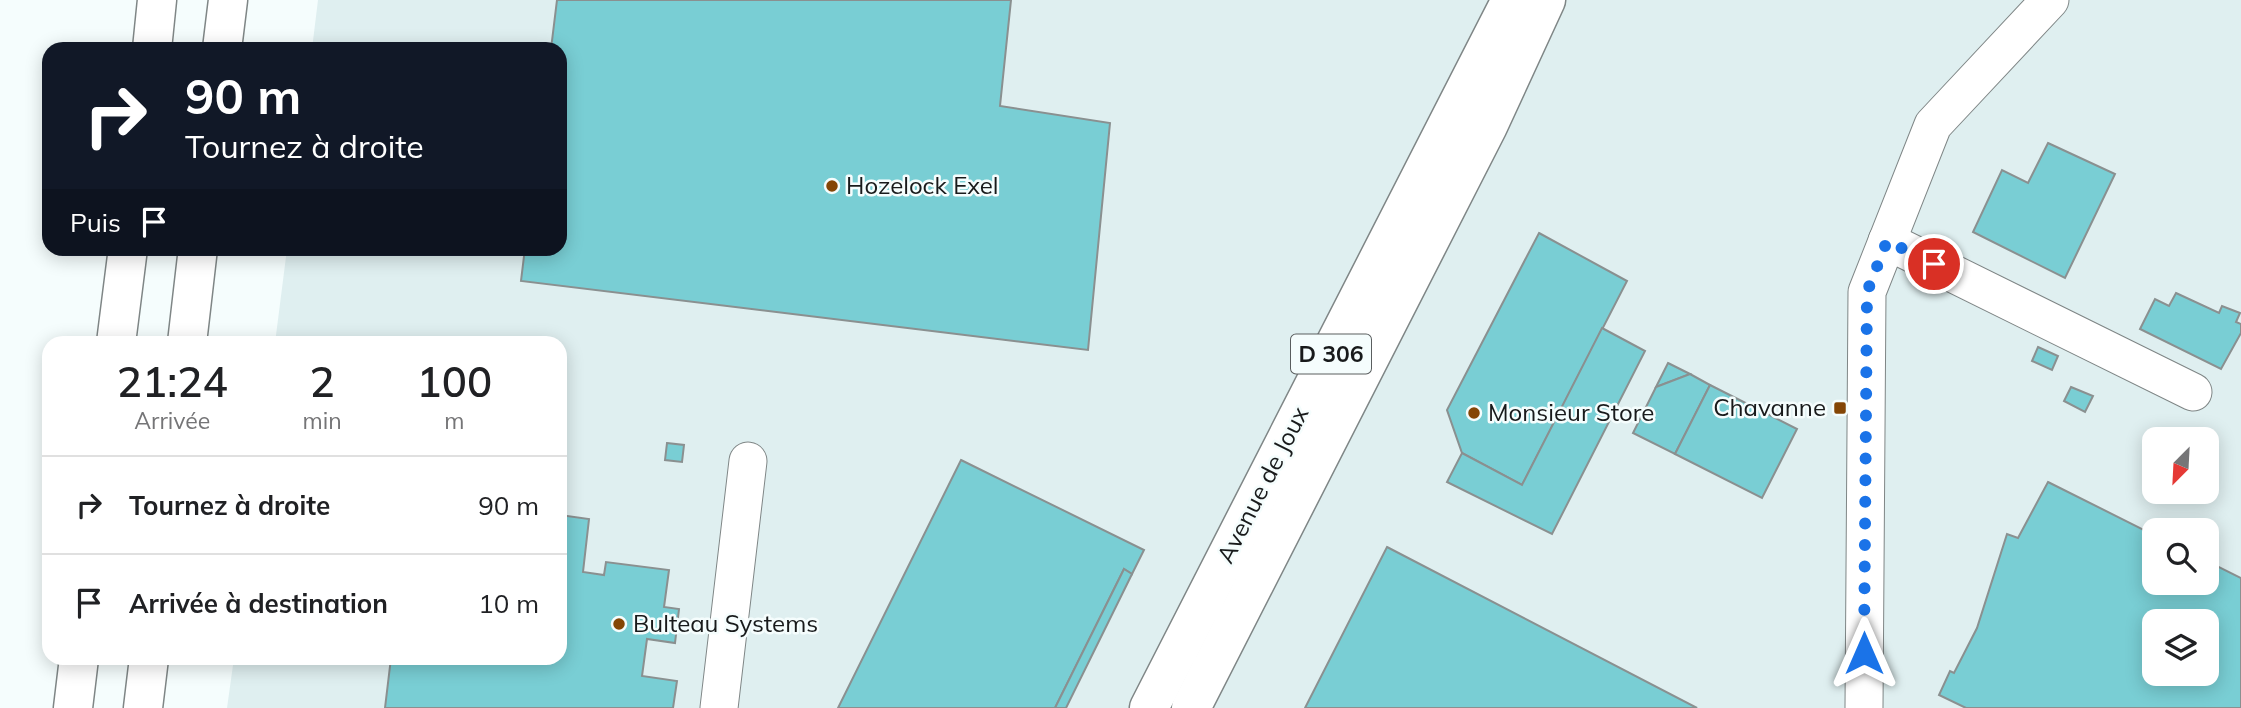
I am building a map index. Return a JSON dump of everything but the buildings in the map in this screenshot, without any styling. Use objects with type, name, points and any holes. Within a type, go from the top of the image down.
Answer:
[{"type":"main road","points":[[153,42],[158,0]]},
{"type":"main road","points":[[223,42],[228,0]]},
{"type":"main road","name":"Avenue de Joux","points":[[1149,708],[1511,0]]},
{"type":"main road","name":"Avenue de Joux","points":[[1191,708],[1488,126],[1546,0]]},
{"type":"main road","points":[[117,336],[127,256]]},
{"type":"main road","points":[[188,336],[197,256]]},
{"type":"main road","points":[[73,708],[78,665]]},
{"type":"main road","points":[[143,708],[148,665]]},
{"type":"street","points":[[1864,708],[1867,292],[1933,125],[2050,0]]},
{"type":"street","points":[[1887,241],[2193,392]]},
{"type":"street","points":[[719,708],[748,461]]},
{"type":"shaded area","points":[[318,0],[2241,0],[2241,708],[227,708],[233,665],[567,665],[567,336],[276,336],[286,256],[567,256],[567,42],[313,42]]},
{"type":"place","name":"Hozelock Exel","points":[[832,186]]},
{"type":"place","name":"Chavanne","points":[[1840,408]]},
{"type":"place","name":"Monsieur Store","points":[[1474,413]]},
{"type":"place","name":"Bulteau Systems","points":[[619,624]]},
{"type":"route","points":[[1864,653],[1867,292],[1887,241],[1934,264]]}]
